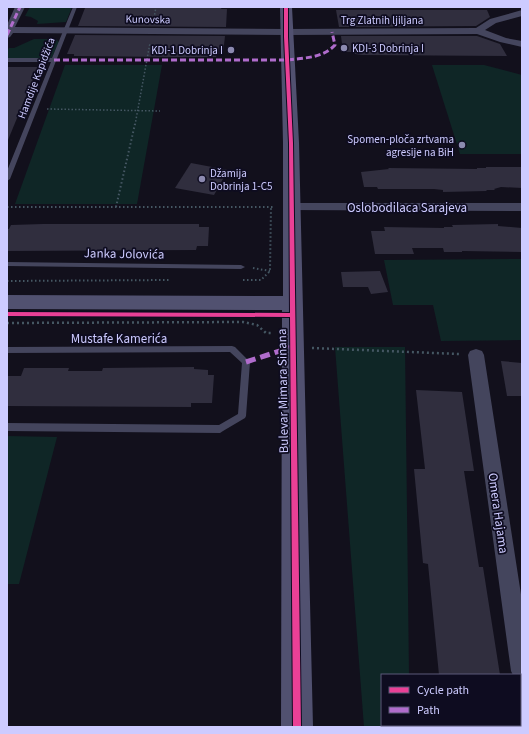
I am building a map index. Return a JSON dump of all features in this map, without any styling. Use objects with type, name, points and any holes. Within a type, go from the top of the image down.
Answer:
[{"type":"street","points":[[8,32],[20,7]]},
{"type":"street","name":"Bulevar Mimara Sinana","points":[[286,7],[291,143],[291,270],[297,727]]},
{"type":"street","points":[[478,31],[493,21],[522,13]]},
{"type":"street","name":"Kunovska","points":[[8,32],[66,30],[286,32]]},
{"type":"street","name":"Trg Zlatnih ljiljana","points":[[286,32],[478,31],[503,40],[522,44]]},
{"type":"street","name":"Oslobodilaca Sarajeva","points":[[291,207],[522,207]]},
{"type":"street","points":[[7,302],[292,303]]},
{"type":"street","name":"Omera Hajama","points":[[476,355],[522,671]]},
{"type":"lane","name":"Hamdije Kapidžića","points":[[7,179],[75,7]]},
{"type":"lane","points":[[7,60],[54,60]]},
{"type":"lane","name":"Janka Jolovića","points":[[7,264],[241,267]]},
{"type":"lane","name":"Mustafe Kamerića","points":[[7,350],[232,349],[246,362],[242,416],[220,429],[7,427]]},
{"type":"path","points":[[116,207],[138,111],[156,7]]},
{"type":"path","points":[[34,109],[160,111]]},
{"type":"path","points":[[238,280],[262,280],[270,271],[271,199]]},
{"type":"path","points":[[7,207],[291,207]]},
{"type":"path","points":[[241,267],[270,271],[291,270]]},
{"type":"path","points":[[7,280],[174,280]]},
{"type":"path","points":[[7,323],[243,322],[257,325],[266,334],[292,340],[476,355]]},
{"type":"green space","points":[[30,7],[72,7],[66,22],[37,24],[38,21],[31,17],[25,16]]},
{"type":"green space","points":[[34,39],[56,39],[59,42],[51,60],[45,62],[7,61],[7,52],[9,48],[14,48]]},
{"type":"green space","points":[[65,65],[162,65],[137,204],[15,204]]},
{"type":"green space","points":[[432,65],[484,65],[522,75],[522,154],[460,154]]},
{"type":"green space","points":[[522,259],[522,340],[441,341],[433,305],[393,305],[384,260]]},
{"type":"green space","points":[[335,347],[405,347],[409,674],[381,674],[381,726],[411,727],[364,727]]},
{"type":"green space","points":[[7,436],[57,437],[19,584],[7,584]]},
{"type":"building","points":[[222,7],[221,9],[227,9],[226,27],[78,26],[85,8]]},
{"type":"building","points":[[336,10],[487,10],[490,17],[476,26],[339,27]]},
{"type":"building","points":[[75,35],[225,36],[223,54],[217,54],[216,57],[173,57],[74,56],[74,54],[67,54]]},
{"type":"building","points":[[341,36],[477,36],[500,44],[507,56],[362,55],[355,54],[354,52],[343,52]]},
{"type":"building","points":[[7,67],[38,67],[8,140],[7,140]]},
{"type":"building","name":"Džamija Dobrinja 1-C5","points":[[191,163],[228,170],[214,195],[175,188]]},
{"type":"building","points":[[486,167],[522,167],[522,188],[501,187],[494,189],[495,190],[486,190],[487,191],[443,192],[443,190],[434,189],[378,189],[377,187],[364,187],[361,172],[389,169],[388,168],[477,169]]},
{"type":"building","points":[[199,224],[199,227],[209,227],[208,246],[197,246],[196,250],[7,251],[7,229],[9,229],[11,225]]},
{"type":"building","points":[[498,224],[498,226],[522,228],[522,252],[444,252],[443,248],[412,248],[414,254],[375,254],[371,231],[385,231],[384,227],[444,228],[453,227],[452,225]]},
{"type":"building","points":[[380,271],[388,292],[371,294],[368,287],[343,287],[341,272]]},
{"type":"building","points":[[501,361],[522,363],[522,396],[507,396]]},
{"type":"building","points":[[194,367],[194,369],[208,370],[208,375],[214,375],[212,403],[191,403],[191,407],[7,406],[7,376],[21,376],[24,368],[69,368],[68,371],[102,371],[103,368]]},
{"type":"building","points":[[416,390],[462,392],[474,471],[464,471],[479,567],[483,567],[500,674],[439,674],[428,564],[423,563],[414,469],[425,469]]},
{"type":"marked path","points":[[7,35],[20,7]]},
{"type":"marked path","points":[[54,60],[287,60],[313,57],[326,53],[335,45],[332,32]]},
{"type":"marked path","points":[[246,362],[292,347]]},
{"type":"cycle path","points":[[286,7],[291,143],[297,727]]},
{"type":"cycle path","points":[[7,314],[292,315]]},
{"type":"place","name":"KDI-3 Dobrinja I","points":[[344,48]]},
{"type":"place","name":"KDI-1 Dobrinja I","points":[[231,50]]},
{"type":"place","name":"Spomen-ploča zrtvama agresije na BiH","points":[[462,145]]},
{"type":"place","name":"Džamija Dobrinja 1-C5","points":[[202,179]]}]
